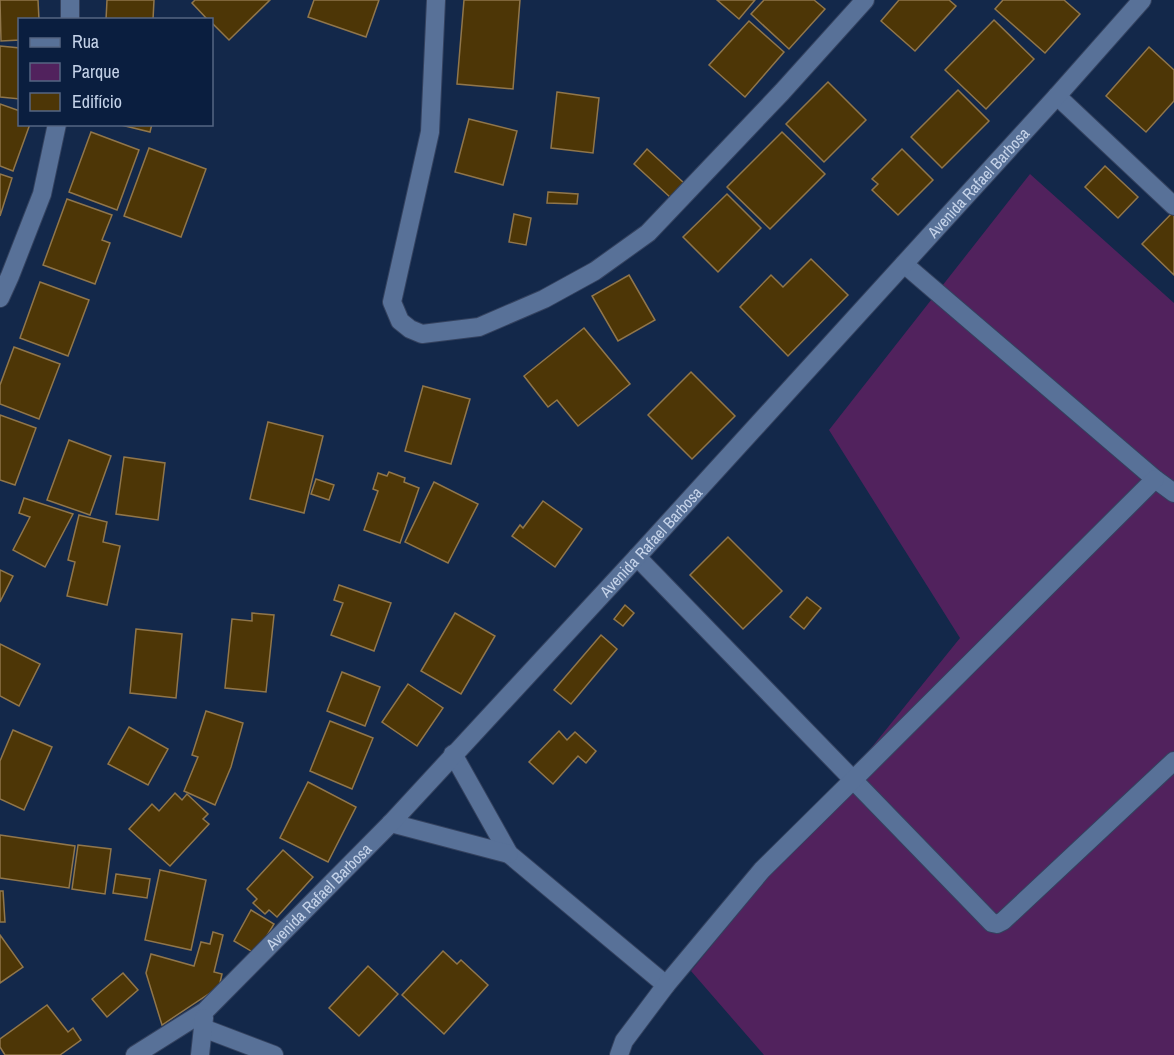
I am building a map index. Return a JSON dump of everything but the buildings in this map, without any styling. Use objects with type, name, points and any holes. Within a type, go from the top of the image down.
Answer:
[{"type":"street","points":[[70,0],[70,18]]},
{"type":"street","points":[[436,0],[430,132],[392,302],[400,321],[422,334],[479,327],[544,299],[596,271],[648,233],[782,92],[865,0]]},
{"type":"street","name":"Avenida Rafael Barbosa","points":[[135,1055],[204,1019],[391,823],[637,558],[1142,0]]},
{"type":"street","points":[[1057,96],[1174,206]]},
{"type":"street","points":[[0,298],[42,194],[57,126]]},
{"type":"street","points":[[904,264],[1174,493]]},
{"type":"street","points":[[619,1055],[624,1041],[666,985],[762,870],[1155,479]]},
{"type":"street","points":[[637,558],[992,923],[997,924],[1003,921],[1174,761]]},
{"type":"street","points":[[453,754],[509,854],[666,985]]},
{"type":"street","points":[[391,823],[509,854]]},
{"type":"street","points":[[200,1055],[204,1019],[274,1055]]},
{"type":"green space","points":[[1030,174],[1174,303],[1174,1055],[764,1055],[691,971],[960,638],[829,430]]}]
